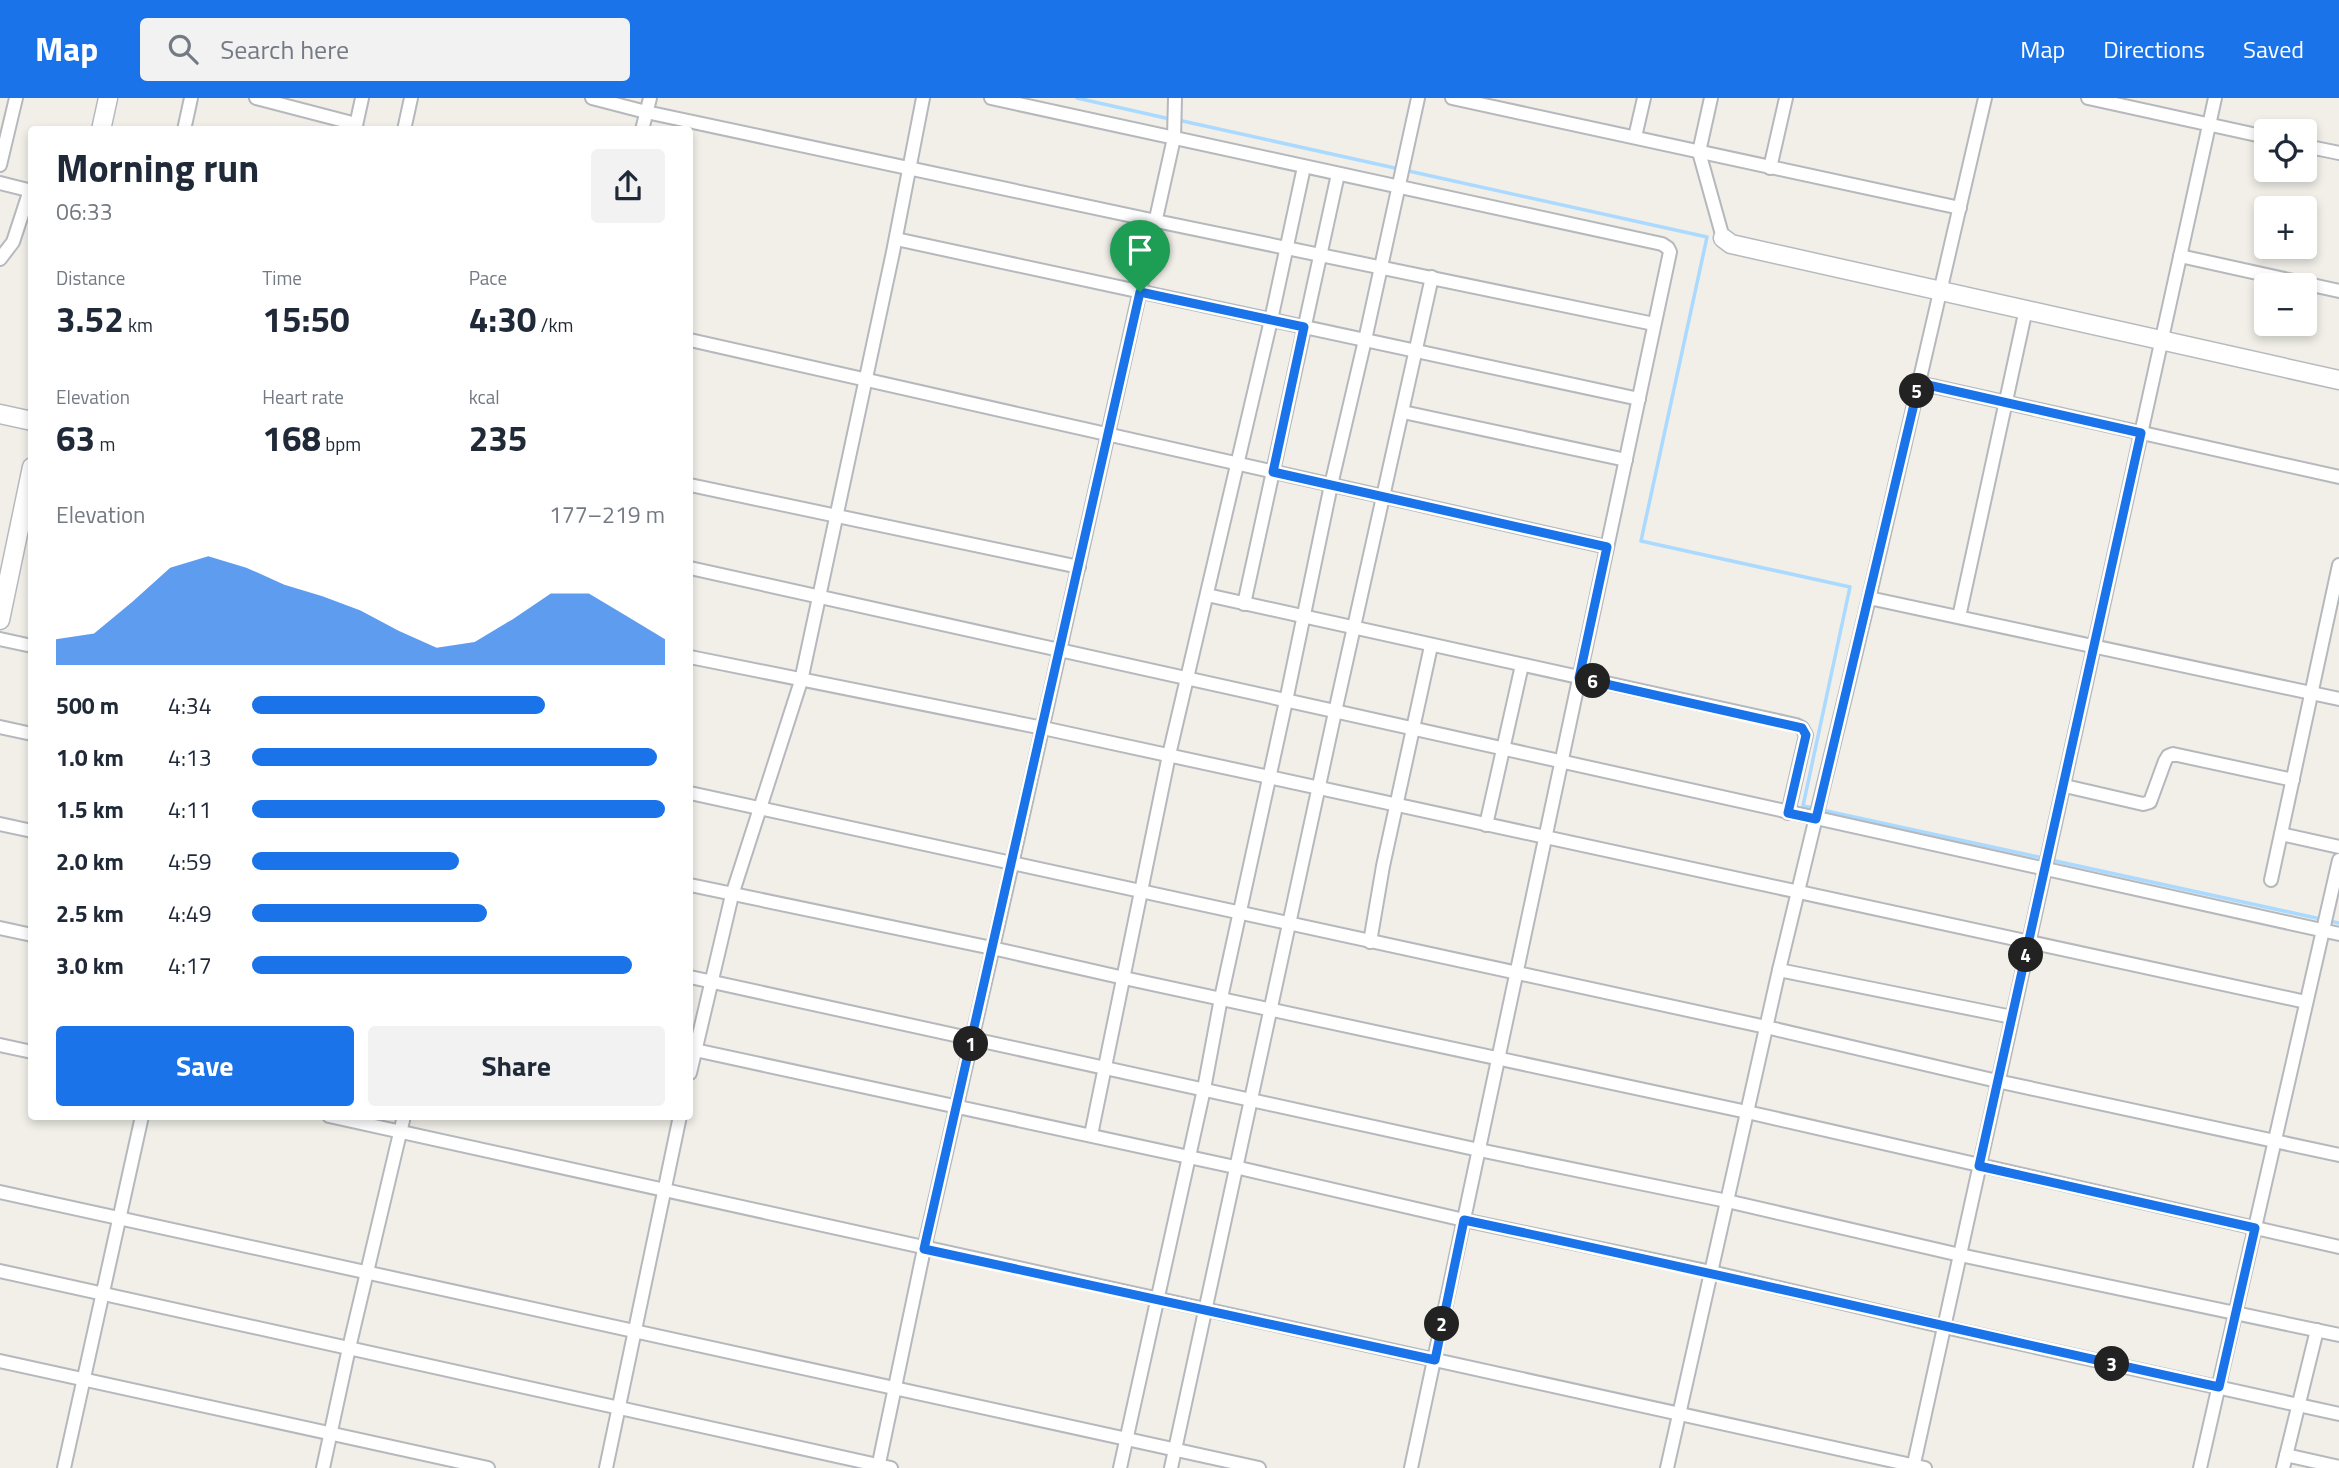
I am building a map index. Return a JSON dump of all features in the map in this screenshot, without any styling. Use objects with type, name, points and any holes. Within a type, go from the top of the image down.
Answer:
[{"type":"street","points":[[0,165],[16,98]]},
{"type":"street","points":[[102,126],[108,98]]},
{"type":"street","points":[[185,126],[191,98]]},
{"type":"street","points":[[257,98],[353,126]]},
{"type":"street","points":[[356,126],[362,98]]},
{"type":"street","points":[[405,126],[411,98]]},
{"type":"street","points":[[592,98],[646,112],[1156,221],[1654,324]]},
{"type":"street","points":[[643,126],[650,98]]},
{"type":"street","points":[[693,1059],[732,895],[801,681],[896,239],[923,98]]},
{"type":"street","points":[[990,98],[1662,244],[1670,253],[1411,1468]]},
{"type":"street","points":[[0,1271],[882,1467],[924,1249],[1013,864],[1174,138],[1175,98]]},
{"type":"street","points":[[1120,1468],[1204,1089],[1331,485],[1366,340],[1418,98]]},
{"type":"street","points":[[1452,98],[1960,208]]},
{"type":"street","points":[[1635,137],[1644,98]]},
{"type":"street","points":[[1711,98],[1699,152],[1723,239],[1731,244],[2339,380]]},
{"type":"street","points":[[1770,168],[1786,98]]},
{"type":"street","points":[[1667,1468],[1779,970],[1870,598],[1985,98]]},
{"type":"street","points":[[2088,98],[2254,134]]},
{"type":"street","points":[[347,1120],[1917,1467],[1997,1081],[2030,942],[2215,98]]},
{"type":"street","points":[[2317,148],[2339,151]]},
{"type":"street","points":[[1091,1135],[1168,755],[1271,320],[1304,167]]},
{"type":"street","points":[[1244,604],[1338,174]]},
{"type":"street","points":[[0,183],[28,189]]},
{"type":"street","points":[[0,259],[13,242],[28,199]]},
{"type":"street","points":[[896,239],[1639,399]]},
{"type":"street","points":[[2180,256],[2339,291]]},
{"type":"street","points":[[1171,1468],[1269,1009],[1432,277]]},
{"type":"street","points":[[1959,617],[2026,309]]},
{"type":"street","points":[[693,341],[1607,547]]},
{"type":"street","points":[[1919,383],[2339,477]]},
{"type":"street","points":[[1403,412],[1626,460]]},
{"type":"street","points":[[0,414],[28,420]]},
{"type":"street","points":[[0,620],[28,486]]},
{"type":"street","points":[[693,486],[1079,567]]},
{"type":"street","points":[[2272,880],[2339,565]]},
{"type":"street","points":[[693,569],[2339,934]]},
{"type":"street","points":[[1207,595],[1802,728],[1806,735],[1788,813]]},
{"type":"street","points":[[1870,598],[2339,699]]},
{"type":"street","points":[[0,639],[28,645]]},
{"type":"street","points":[[1370,942],[1431,646]]},
{"type":"street","points":[[693,658],[1043,728],[2306,1002]]},
{"type":"street","points":[[1486,824],[1522,666]]},
{"type":"street","points":[[0,727],[28,733]]},
{"type":"street","points":[[2064,786],[2143,804],[2150,802],[2165,761],[2173,754],[2293,780]]},
{"type":"street","points":[[693,794],[1766,1027],[1997,1081],[2339,1155]]},
{"type":"street","points":[[0,824],[28,830]]},
{"type":"street","points":[[2281,834],[2339,847]]},
{"type":"street","points":[[2200,1468],[2339,860]]},
{"type":"street","points":[[693,886],[1747,1112],[2339,1247]]},
{"type":"street","points":[[0,928],[28,934]]},
{"type":"street","points":[[1779,970],[2012,1017]]},
{"type":"street","points":[[693,978],[1479,1150],[1727,1201],[1960,1255],[2339,1335]]},
{"type":"street","points":[[0,1045],[28,1051]]},
{"type":"street","points":[[695,1050],[1711,1272],[2339,1414]]},
{"type":"street","points":[[64,1468],[141,1120]]},
{"type":"street","points":[[323,1468],[403,1120]]},
{"type":"street","points":[[606,1468],[679,1120]]},
{"type":"street","points":[[0,1192],[1259,1468]]},
{"type":"street","points":[[2316,1330],[2284,1462],[2339,1466]]},
{"type":"street","points":[[0,1361],[488,1468]]},
{"type":"waterway","points":[[1077,98],[1170,119]]},
{"type":"waterway","points":[[1178,120],[1707,237],[1641,541],[1850,587],[1803,806],[1814,808]]},
{"type":"waterway","points":[[1822,810],[2043,858]]},
{"type":"waterway","points":[[2051,860],[2339,923]]},
{"type":"route","points":[[1140,292],[1304,327],[1273,472],[1607,547],[1579,678],[1802,728],[1806,735],[1788,813],[1816,819],[1919,383],[2141,433],[1979,1166],[2255,1228],[2219,1387],[1711,1272],[1464,1220],[1435,1360],[924,1249],[1140,292]]}]
